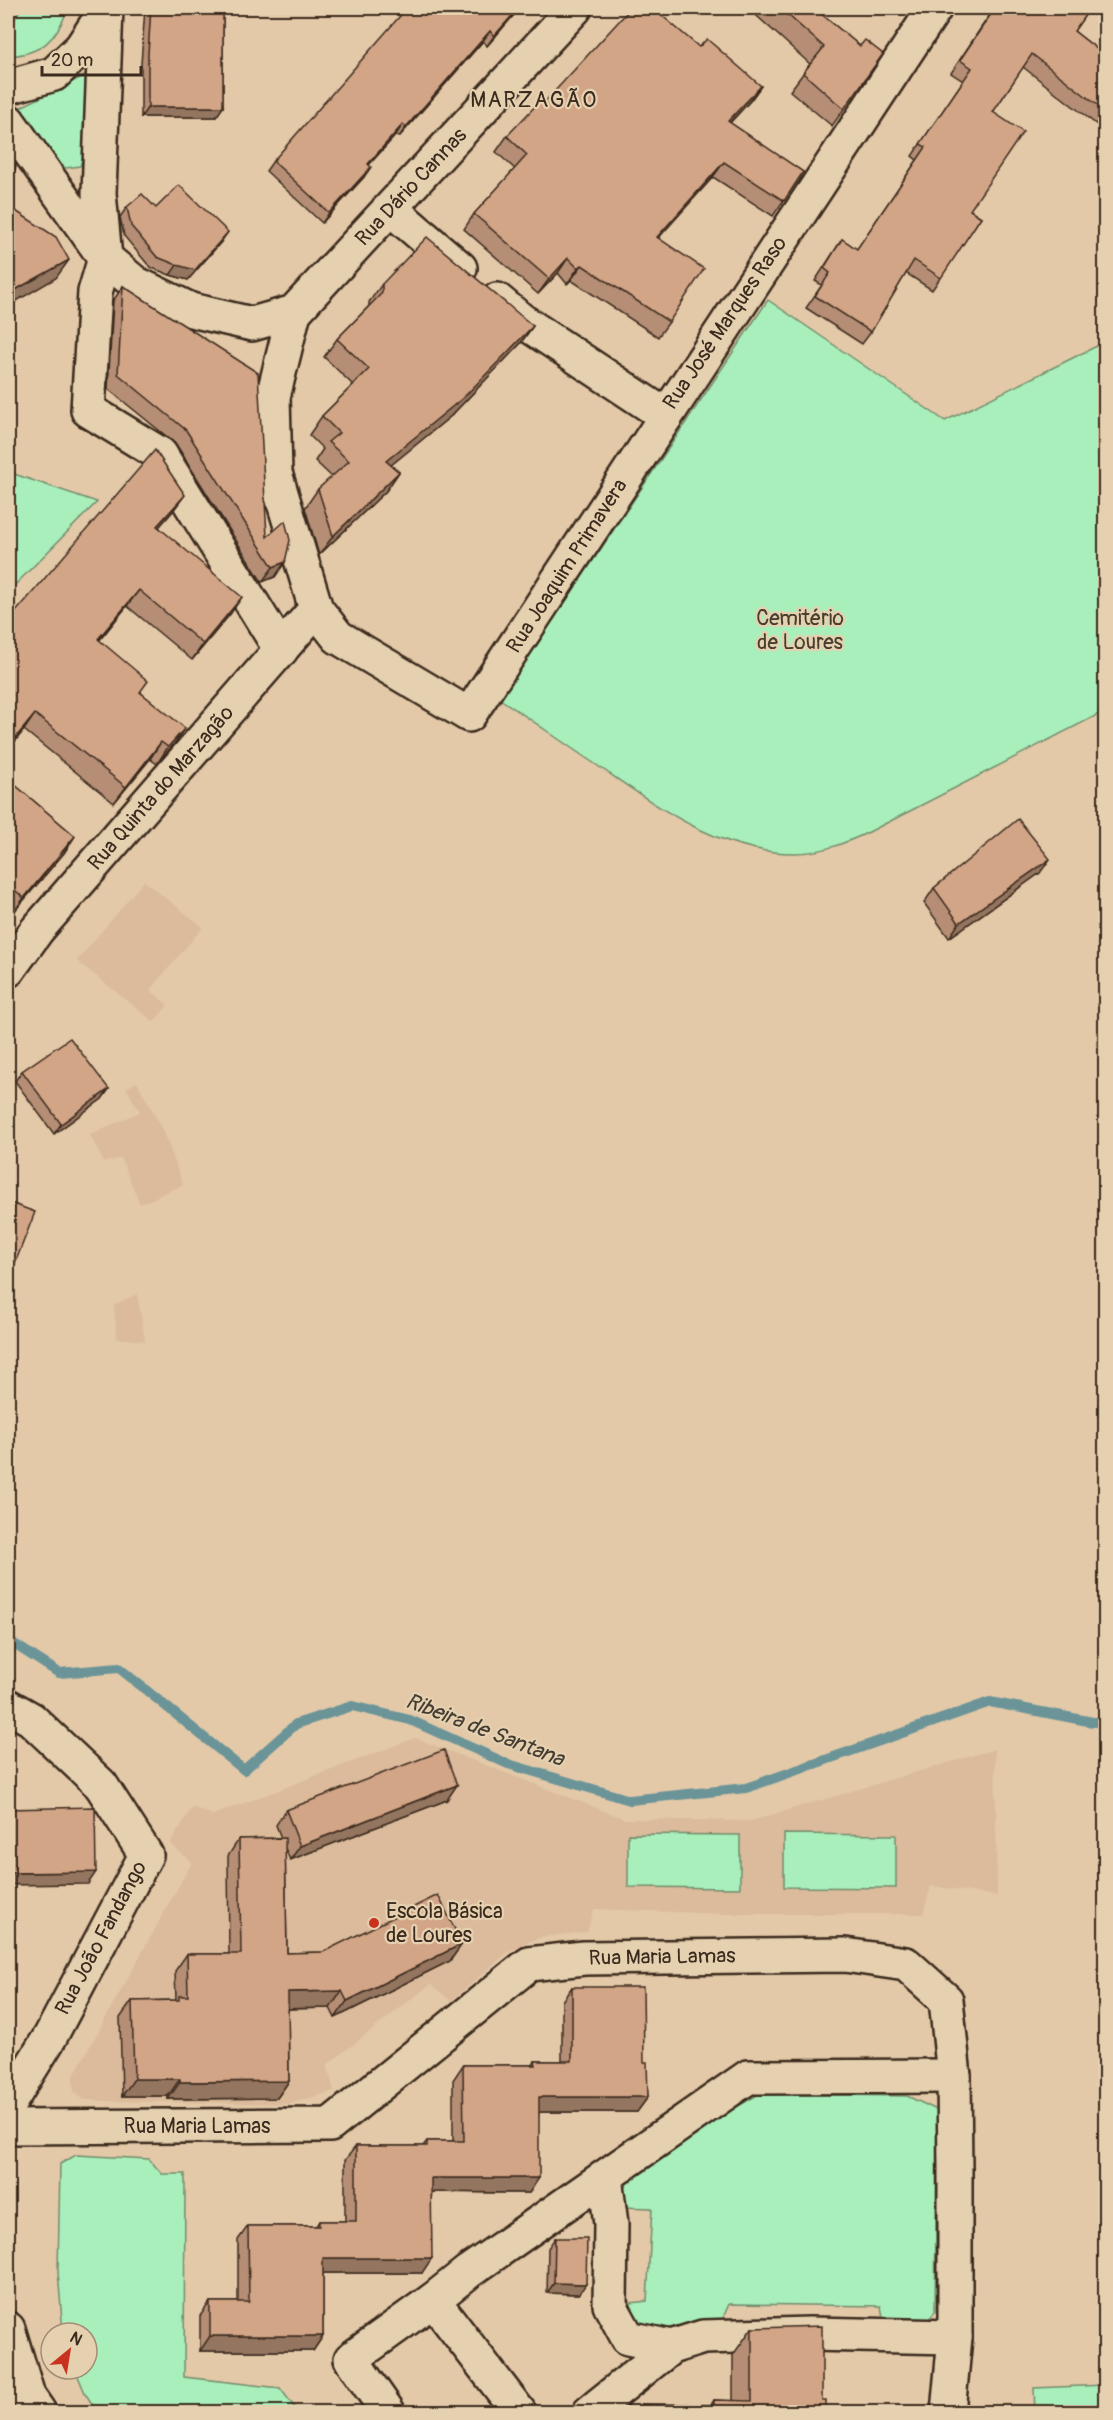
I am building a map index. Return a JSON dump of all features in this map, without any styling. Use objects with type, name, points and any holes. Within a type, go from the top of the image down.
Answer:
[{"type":"street","name":"Rua Dário Cannas","points":[[469,715],[338,637],[316,609],[274,473],[273,397],[294,312],[574,8]]},
{"type":"street","name":"Rua José Marques Raso","points":[[391,209],[521,320],[666,416],[935,8]]},
{"type":"street","points":[[8,87],[54,74],[81,48],[106,9]]},
{"type":"street","points":[[106,9],[99,193],[105,258],[96,292],[88,410],[160,454],[281,650]]},
{"type":"street","points":[[8,121],[105,258],[135,283],[191,310],[252,324],[294,312]]},
{"type":"street","name":"Rua Joaquim Primavera","points":[[469,715],[666,416]]},
{"type":"street","name":"Rua Quinta do Marzagão","points":[[8,970],[37,930],[316,609]]},
{"type":"street","name":"Rua João Fandango","points":[[8,1706],[32,1719],[100,1785],[146,1855],[50,2037],[8,2105]]},
{"type":"street","name":"Rua Maria Lamas","points":[[8,2127],[330,2125],[529,1964],[584,1958],[845,1955],[906,1964],[946,2000],[954,2076],[955,2337],[946,2411]]},
{"type":"street","points":[[388,2412],[351,2359],[468,2272],[748,2077],[954,2076]]},
{"type":"street","points":[[605,2177],[611,2224],[610,2305],[628,2338],[671,2347]]},
{"type":"street","points":[[433,2300],[519,2412]]},
{"type":"street","points":[[8,2329],[28,2396],[39,2412]]},
{"type":"street","points":[[590,2412],[671,2347],[703,2337],[809,2334],[955,2337]]},
{"type":"shaded area","points":[[144,881],[203,927],[150,990],[168,1005],[154,1022],[77,961]]},
{"type":"shaded area","points":[[137,1082],[164,1132],[183,1185],[140,1204],[121,1158],[104,1163],[90,1135],[140,1112],[126,1088]]},
{"type":"shaded area","points":[[137,1294],[145,1341],[117,1338],[114,1305]]},
{"type":"shaded area","name":"Escola Básica de Loures","points":[[415,1738],[625,1819],[751,1821],[995,1749],[997,1896],[931,1886],[923,1914],[725,1914],[594,1909],[587,1932],[542,1937],[507,1953],[451,2001],[431,1984],[327,2065],[334,2091],[289,2104],[84,2100],[74,2092],[73,2077],[192,1862],[170,1844],[192,1807],[213,1815]]},
{"type":"green space","points":[[21,8],[68,8],[59,28],[47,43],[30,52],[8,56],[8,31]]},
{"type":"green space","points":[[90,73],[84,154],[80,166],[66,168],[50,157],[17,109]]},
{"type":"green space","name":"Cemitério de Loures","points":[[768,300],[945,421],[1105,342],[1105,711],[869,832],[833,847],[805,853],[767,851],[741,845],[690,825],[643,797],[500,699]]},
{"type":"green space","points":[[8,472],[97,502],[8,592]]},
{"type":"green space","points":[[628,1834],[740,1835],[740,1888],[628,1887]]},
{"type":"green space","points":[[784,1834],[896,1835],[896,1888],[784,1887]]},
{"type":"green space","points":[[759,2094],[907,2096],[937,2110],[935,2312],[925,2323],[885,2328],[881,2306],[729,2304],[719,2327],[645,2332],[622,2304],[647,2301],[652,2208],[619,2207],[628,2170]]},
{"type":"green space","points":[[76,2155],[149,2159],[162,2174],[185,2174],[184,2377],[280,2388],[298,2412],[97,2412],[80,2381],[99,2381],[99,2321],[62,2321],[58,2271],[60,2164]]},
{"type":"green space","points":[[1105,2385],[1105,2412],[1035,2412],[1034,2388]]},
{"type":"building","points":[[151,8],[223,8],[223,107],[148,107]]},
{"type":"building","points":[[407,8],[519,8],[494,36],[490,31],[406,127],[403,124],[368,164],[371,167],[329,213],[273,161]]},
{"type":"building","points":[[631,8],[653,8],[699,47],[707,39],[761,86],[728,121],[803,172],[784,201],[724,162],[657,237],[704,269],[669,322],[582,265],[578,268],[568,258],[549,279],[474,214],[527,155],[507,136],[540,101],[543,104]]},
{"type":"building","points":[[780,8],[814,8],[860,46],[865,40],[883,54],[844,109],[803,73],[824,47]]},
{"type":"building","points":[[995,8],[1090,8],[1074,31],[1106,56],[1106,112],[1032,54],[993,112],[1023,132],[970,210],[981,217],[941,278],[914,260],[871,332],[815,296],[830,273],[824,268],[842,239],[857,249],[926,147],[920,144],[972,68],[960,60]]},
{"type":"building","points":[[8,151],[16,167],[8,183]]},
{"type":"building","points":[[179,185],[228,232],[195,270],[157,257],[131,226],[127,207],[142,194],[156,208]]},
{"type":"building","points":[[8,206],[56,237],[69,260],[8,294]]},
{"type":"building","points":[[427,237],[533,326],[464,397],[386,461],[399,472],[333,536],[318,489],[349,461],[328,442],[339,433],[322,416],[369,369],[337,339],[382,293],[382,284]]},
{"type":"building","points":[[123,286],[258,373],[267,537],[285,521],[290,540],[285,562],[273,567],[186,430],[118,374]]},
{"type":"building","points":[[155,450],[185,495],[157,526],[242,597],[203,644],[139,590],[98,639],[148,681],[140,692],[185,728],[168,747],[161,742],[126,787],[35,714],[8,747],[8,621]]},
{"type":"building","points":[[8,779],[75,836],[24,898],[8,884]]},
{"type":"building","points":[[1018,819],[1050,859],[959,923],[934,888]]},
{"type":"building","points":[[70,1038],[109,1089],[61,1124],[22,1071]]},
{"type":"building","points":[[8,1202],[35,1212],[10,1276],[8,1275]]},
{"type":"building","points":[[444,1750],[457,1785],[300,1846],[286,1810]]},
{"type":"building","points":[[95,1807],[96,1872],[8,1873],[8,1809]]},
{"type":"building","points":[[285,1838],[287,1953],[323,1952],[438,1895],[462,1944],[347,2001],[342,1991],[288,1992],[289,2081],[180,2082],[180,2079],[134,2079],[132,2001],[179,2000],[179,1996],[188,1996],[187,1954],[241,1954],[239,1839]]},
{"type":"building","points":[[572,1987],[643,1987],[644,2062],[647,2062],[648,2097],[539,2097],[539,2178],[431,2178],[432,2258],[323,2258],[323,2336],[210,2336],[210,2302],[249,2302],[248,2226],[319,2226],[319,2221],[356,2221],[356,2146],[427,2146],[427,2141],[464,2141],[463,2065],[536,2065],[535,2061],[572,2061]]},
{"type":"building","points":[[555,2238],[587,2238],[586,2284],[554,2283]]},
{"type":"building","points":[[822,2326],[822,2400],[826,2400],[826,2412],[641,2412],[641,2404],[714,2405],[714,2400],[752,2401],[752,2328]]},
{"type":"waterway","name":"Ribeira de Santana","points":[[8,1640],[59,1673],[119,1668],[244,1770],[296,1724],[352,1706],[410,1720],[508,1764],[630,1800],[746,1788],[990,1702],[1093,1722],[1106,1722]]},
{"type":"place","name":"Escola Básica de Loures","points":[[374,1923]]},
{"type":"district","name":"MARZAGÃO","points":[[534,100]]}]
